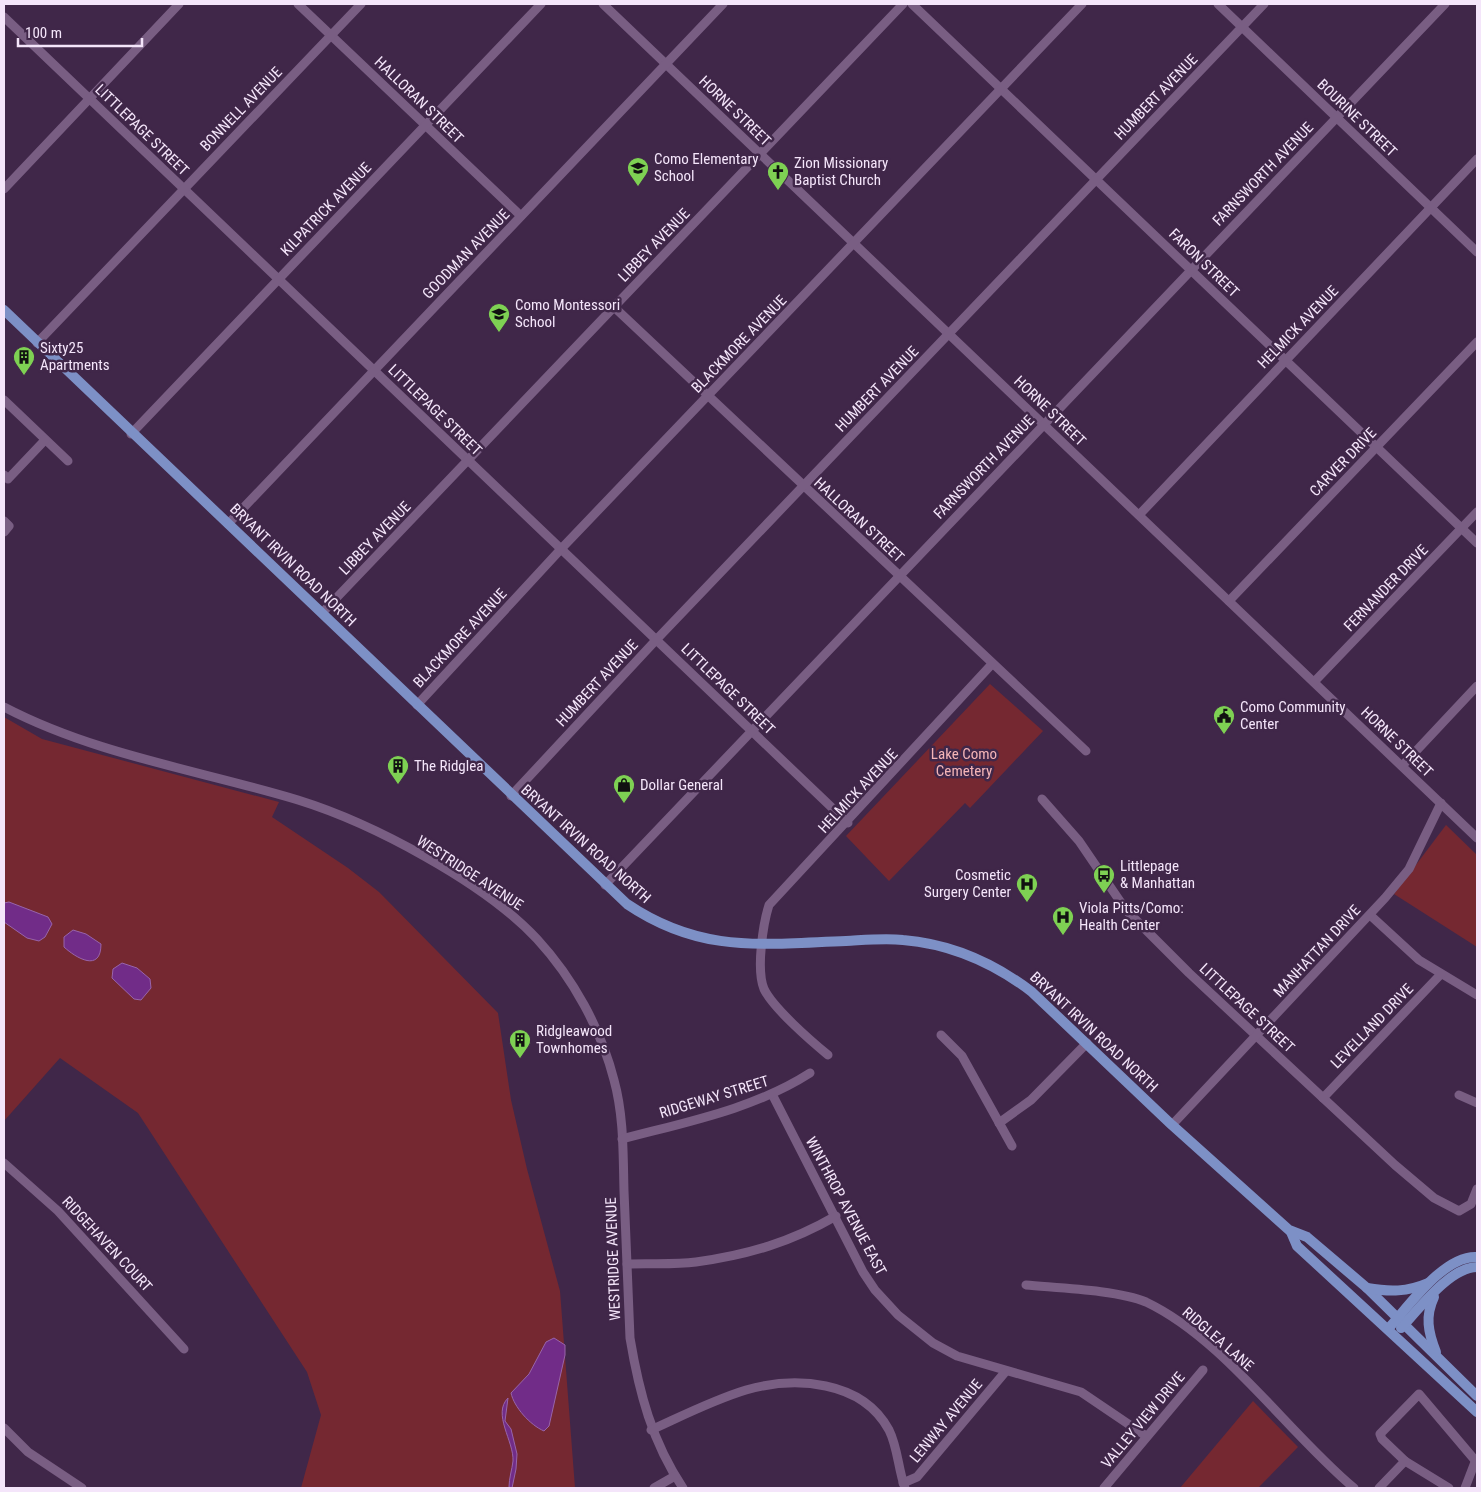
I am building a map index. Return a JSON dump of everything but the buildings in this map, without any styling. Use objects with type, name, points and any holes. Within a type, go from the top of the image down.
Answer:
[{"type":"main road","name":"BRYANT IRVIN ROAD NORTH","points":[[4,310],[131,434],[322,613],[510,796],[605,885],[645,916],[672,930],[700,939],[721,942],[763,944],[885,939],[942,946],[982,960],[1010,976],[1032,992],[1172,1125],[1292,1232],[1307,1237],[1367,1288],[1477,1396]]},
{"type":"main road","name":"BRYANT IRVIN ROAD NORTH","points":[[1292,1232],[1297,1246],[1392,1331],[1477,1412]]},
{"type":"main road","points":[[1392,1331],[1435,1286],[1453,1263],[1464,1258],[1477,1257]]},
{"type":"main road","points":[[1367,1288],[1397,1292],[1435,1286],[1458,1272],[1477,1267]]},
{"type":"main road","points":[[1435,1286],[1427,1317],[1428,1330],[1437,1355]]},
{"type":"street","points":[[4,189],[179,4]]},
{"type":"street","name":"HALLORAN STREET","points":[[298,4],[521,216]]},
{"type":"street","name":"BONNELL AVENUE","points":[[37,343],[360,4]]},
{"type":"street","name":"KILPATRICK AVENUE","points":[[131,434],[541,4]]},
{"type":"street","name":"HORNE STREET","points":[[603,4],[1477,838]]},
{"type":"street","name":"GOODMAN AVENUE","points":[[228,524],[724,4]]},
{"type":"street","name":"LIBBEY AVENUE","points":[[322,613],[903,4]]},
{"type":"street","name":"FARON STREET","points":[[912,4],[1477,543]]},
{"type":"street","name":"BLACKMORE AVENUE","points":[[417,705],[561,549],[1082,4]]},
{"type":"street","name":"BOURINE STREET","points":[[1218,4],[1477,252]]},
{"type":"street","name":"HUMBERT AVENUE","points":[[510,796],[656,640],[1264,4]]},
{"type":"street","name":"FARNSWORTH AVENUE","points":[[605,885],[1445,4]]},
{"type":"street","name":"LITTLEPAGE STREET","points":[[4,17],[848,823]]},
{"type":"street","name":"HELMICK AVENUE","points":[[1139,515],[1477,159]]},
{"type":"street","name":"HALLORAN STREET","points":[[614,307],[1086,751]]},
{"type":"street","name":"CARVER DRIVE","points":[[1228,601],[1477,342]]},
{"type":"street","points":[[4,400],[68,461]]},
{"type":"street","points":[[6,477],[45,440]]},
{"type":"street","name":"FERNANDER DRIVE","points":[[1314,682],[1477,512]]},
{"type":"street","name":"HELMICK AVENUE","points":[[763,944],[765,918],[769,905],[848,823],[992,664]]},
{"type":"street","points":[[1402,766],[1477,686]]},
{"type":"street","name":"WESTRIDGE AVENUE","points":[[4,707],[31,721],[92,745],[299,801],[340,816],[420,854],[487,897],[538,940],[575,989],[599,1034],[615,1081],[622,1139],[630,1338],[637,1377],[651,1430],[683,1488]]},
{"type":"street","name":"LITTLEPAGE STREET","points":[[1042,799],[1079,840],[1114,895],[1130,914],[1189,973],[1434,1198],[1459,1210],[1470,1204],[1477,1189]]},
{"type":"street","name":"MANHATTAN DRIVE","points":[[1172,1125],[1370,915],[1409,869],[1441,803]]},
{"type":"street","points":[[1370,915],[1419,960],[1477,996]]},
{"type":"street","points":[[763,944],[764,988],[777,1006],[828,1055]]},
{"type":"street","name":"LEVELLAND DRIVE","points":[[1323,1098],[1441,974]]},
{"type":"street","points":[[941,1035],[962,1056],[1012,1146]]},
{"type":"street","points":[[999,1123],[1031,1100],[1087,1043]]},
{"type":"street","name":"RIDGEWAY STREET","points":[[622,1139],[756,1102],[810,1073]]},
{"type":"street","name":"WINTHROP AVENUE EAST","points":[[772,1094],[863,1272],[875,1290],[912,1329],[957,1356],[1081,1392],[1146,1436]]},
{"type":"street","points":[[1458,1095],[1477,1103]]},
{"type":"street","name":"RIDGEHAVEN COURT","points":[[4,1163],[58,1211],[184,1349]]},
{"type":"street","points":[[627,1264],[694,1262],[756,1251],[804,1234],[836,1216]]},
{"type":"street","name":"RIDGLEA LANE","points":[[1026,1285],[1122,1296],[1145,1302],[1172,1316],[1210,1346],[1354,1488]]},
{"type":"street","name":"VALLEY VIEW DRIVE","points":[[1104,1488],[1203,1370]]},
{"type":"street","name":"LENWAY AVENUE","points":[[904,1486],[917,1477],[1006,1371]]},
{"type":"street","points":[[651,1430],[747,1390],[796,1383],[837,1388],[859,1398],[876,1412],[888,1429],[896,1447],[904,1486]]},
{"type":"street","points":[[1449,1488],[1405,1462],[1382,1439],[1380,1434],[1419,1394],[1474,1459],[1475,1462],[1465,1488]]},
{"type":"street","points":[[4,1428],[28,1452],[82,1488]]},
{"type":"street","points":[[1378,1488],[1405,1462]]},
{"type":"street","points":[[654,1488],[675,1476]]},
{"type":"green space","name":"Lake Como Cemetery","points":[[990,684],[1043,731],[970,808],[965,803],[889,881],[846,836]]},
{"type":"green space","points":[[4,717],[42,739],[279,802],[272,817],[348,868],[379,892],[498,1013],[511,1100],[527,1169],[560,1291],[575,1488],[301,1488],[321,1415],[307,1372],[138,1113],[60,1058],[4,1121]]},
{"type":"green space","points":[[1446,825],[1477,855],[1477,947],[1394,894]]},
{"type":"green space","points":[[1253,1401],[1298,1447],[1258,1488],[1180,1488]]},
{"type":"shaded area","points":[[9,902],[48,917],[52,924],[45,937],[39,941],[27,938],[4,922],[4,903]]},
{"type":"shaded area","points":[[73,930],[86,934],[101,944],[100,953],[97,958],[92,961],[81,959],[64,947],[64,937]]},
{"type":"shaded area","points":[[122,963],[137,968],[150,979],[151,988],[141,1000],[134,999],[112,978],[113,969]]},
{"type":"shaded area","points":[[554,1338],[565,1345],[565,1355],[549,1426],[544,1431],[523,1415],[515,1404],[511,1393],[529,1374],[546,1342]]},
{"type":"shaded area","points":[[508,1398],[505,1421],[511,1429],[517,1454],[512,1488],[509,1487],[509,1480],[513,1461],[512,1453],[502,1412]]},
{"type":"place","name":"Como Elementary School","points":[[638,187]]},
{"type":"place","name":"Zion Missionary Baptist Church","points":[[778,191]]},
{"type":"place","name":"Como Montessori School","points":[[499,333]]},
{"type":"place","name":"Sixty25 Apartments","points":[[24,376]]},
{"type":"place","name":"Como Community Center","points":[[1224,735]]},
{"type":"place","name":"The Ridglea","points":[[398,785]]},
{"type":"place","name":"Dollar General","points":[[624,804]]},
{"type":"place","name":"Littlepage & Manhattan","points":[[1104,894]]},
{"type":"place","name":"Cosmetic Surgery Center","points":[[1027,903]]},
{"type":"place","name":"Viola Pitts/Como: Health Center","points":[[1063,936]]},
{"type":"place","name":"Ridgleawood Townhomes","points":[[520,1059]]}]
